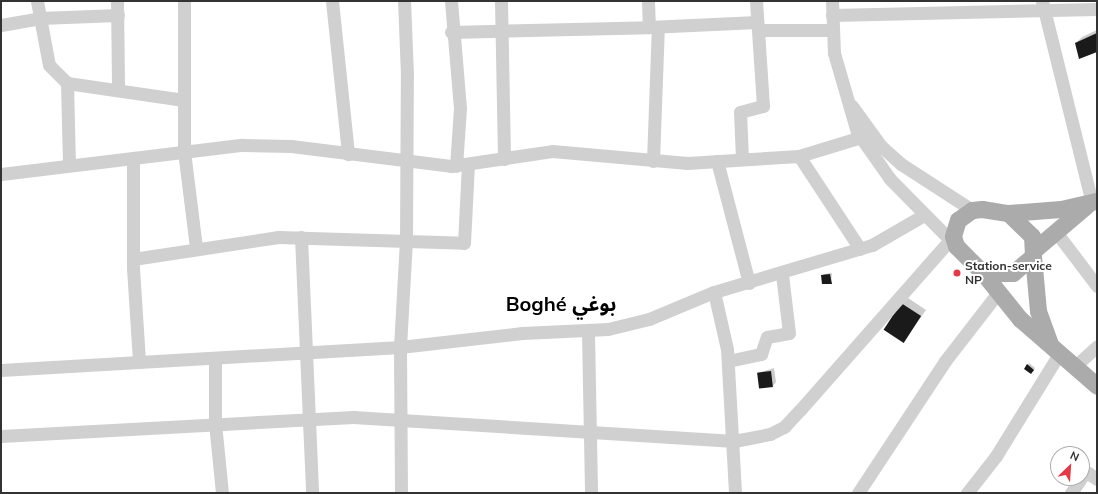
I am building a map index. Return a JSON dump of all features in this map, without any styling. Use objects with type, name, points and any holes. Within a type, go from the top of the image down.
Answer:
[{"type":"main road","points":[[1092,203],[1008,213],[972,210],[954,227],[953,243],[983,273],[998,294],[1074,368],[1097,386]]},
{"type":"main road","points":[[983,273],[1013,273],[1056,232],[1092,203]]},
{"type":"main road","points":[[1008,213],[1028,229],[1033,253],[1038,311],[1055,350]]},
{"type":"street","points":[[36,1],[50,68],[67,83],[184,100]]},
{"type":"street","points":[[117,1],[118,90]]},
{"type":"street","points":[[184,1],[184,151],[196,248]]},
{"type":"street","points":[[332,1],[348,154]]},
{"type":"street","points":[[401,493],[400,347],[406,241],[404,1]]},
{"type":"street","points":[[133,259],[267,238],[464,243],[460,108],[451,32],[451,1]]},
{"type":"street","points":[[501,1],[504,159]]},
{"type":"street","points":[[648,1],[654,27],[653,160]]},
{"type":"street","points":[[742,159],[740,112],[763,106],[756,1]]},
{"type":"street","points":[[1,436],[307,418],[400,419],[589,430],[734,441],[770,434],[784,427],[953,243],[890,179],[861,137],[844,94],[832,30],[832,1]]},
{"type":"street","points":[[832,15],[1043,5],[1097,9]]},
{"type":"street","points":[[1043,5],[1092,203]]},
{"type":"street","points":[[1,25],[40,18],[118,15]]},
{"type":"street","points":[[451,32],[502,29],[758,26],[832,30]]},
{"type":"street","points":[[67,83],[69,165]]},
{"type":"street","points":[[844,94],[881,146],[901,164],[972,210]]},
{"type":"street","points":[[1,174],[184,151],[269,144],[406,162],[462,165],[552,151],[653,160],[674,164],[799,156],[861,137]]},
{"type":"street","points":[[799,156],[860,249]]},
{"type":"street","points":[[133,158],[133,259],[140,362]]},
{"type":"street","points":[[717,161],[749,283]]},
{"type":"street","points":[[1,370],[400,347],[522,332],[588,333],[649,319],[714,292],[782,274],[860,249],[888,238],[924,215]]},
{"type":"street","points":[[1056,232],[1097,286]]},
{"type":"street","points":[[301,238],[307,418],[312,493]]},
{"type":"street","points":[[728,361],[761,354],[767,337],[789,333],[782,274]]},
{"type":"street","points":[[714,292],[728,361],[734,441],[735,493]]},
{"type":"street","points":[[858,493],[945,361],[998,294]]},
{"type":"street","points":[[588,333],[591,493]]},
{"type":"street","points":[[1074,368],[1097,346]]},
{"type":"street","points":[[967,493],[996,456],[1055,350]]},
{"type":"street","points":[[215,358],[216,423],[222,493]]},
{"type":"building","points":[[1097,33],[1097,52],[1079,59],[1075,43]]},
{"type":"building","points":[[830,274],[832,284],[822,284],[821,275]]},
{"type":"building","points":[[901,303],[921,316],[904,343],[884,330]]},
{"type":"building","points":[[1027,364],[1034,370],[1031,374],[1024,369]]},
{"type":"building","points":[[771,371],[773,387],[759,389],[757,373]]},
{"type":"place","name":"Station-service NP","points":[[957,273]]},
{"type":"district","name":"Boghé بوغي","points":[[561,303]]}]
